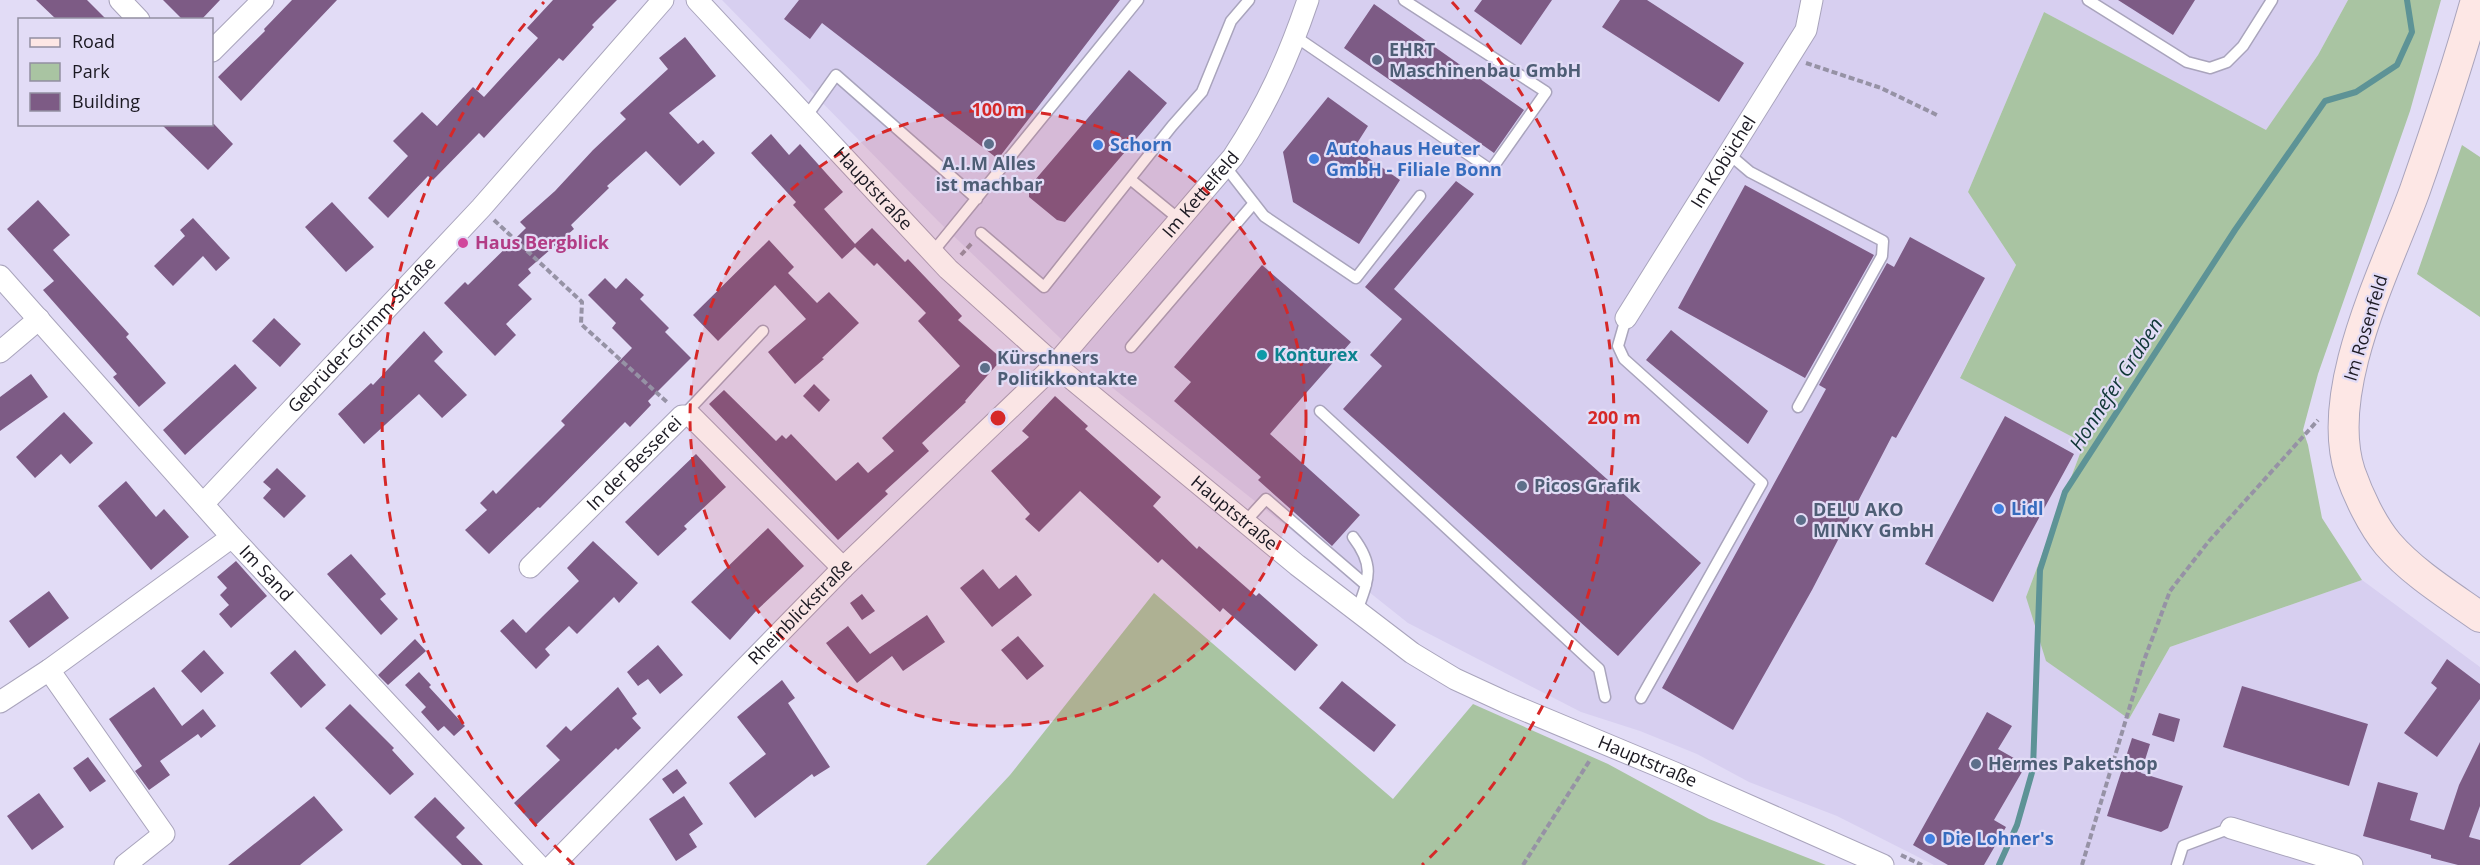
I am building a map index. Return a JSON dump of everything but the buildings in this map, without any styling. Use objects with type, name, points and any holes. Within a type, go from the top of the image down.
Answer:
[{"type":"street","points":[[120,0],[137,18]]},
{"type":"street","points":[[213,50],[263,0]]},
{"type":"street","name":"Gebrüder-Grimm-Straße","points":[[203,504],[481,208],[663,0]]},
{"type":"street","name":"Im Kettelfeld","points":[[1055,365],[1226,166],[1254,125],[1269,97],[1296,37],[1308,0]]},
{"type":"street","name":"Im Kobüchel","points":[[1626,318],[1730,155],[1806,30],[1812,0]]},
{"type":"street","name":"Im Rosenfeld","points":[[2476,0],[2446,101],[2359,338],[2347,384],[2343,431],[2350,471],[2368,512],[2388,543],[2429,581],[2480,617]]},
{"type":"street","name":"Hauptstraße","points":[[700,1],[932,253],[1055,365],[1245,522],[1412,653],[1455,679],[1602,742],[1890,859]]},
{"type":"street","name":"Im Sand","points":[[0,276],[232,537],[538,865]]},
{"type":"street","points":[[0,352],[39,320]]},
{"type":"street","name":"Rheinblickstraße","points":[[553,865],[843,568],[1055,365]]},
{"type":"street","name":"In der Besserei","points":[[530,567],[682,416],[691,416],[843,568]]},
{"type":"street","points":[[0,702],[49,670],[232,537]]},
{"type":"street","points":[[49,670],[164,834],[126,865]]},
{"type":"street","points":[[2232,828],[2352,865]]},
{"type":"lane","points":[[932,253],[1138,0]]},
{"type":"lane","points":[[981,233],[1044,287],[1202,92],[1231,21],[1249,0]]},
{"type":"lane","points":[[1296,37],[1491,170],[1546,92],[1404,0]]},
{"type":"lane","points":[[2088,0],[2187,62],[2210,68],[2227,62],[2243,46],[2272,0]]},
{"type":"lane","points":[[806,117],[836,75],[976,199]]},
{"type":"lane","points":[[1730,155],[1750,172],[1883,241],[1882,256],[1798,407]]},
{"type":"lane","points":[[1226,166],[1264,216],[1356,278],[1420,196]]},
{"type":"lane","points":[[1130,179],[1180,220]]},
{"type":"lane","points":[[1131,347],[1254,204]]},
{"type":"lane","points":[[1626,318],[1618,346],[1624,359],[1762,483],[1641,698]]},
{"type":"lane","points":[[682,416],[763,331]]},
{"type":"lane","points":[[1320,411],[1599,669],[1605,697]]},
{"type":"lane","points":[[1245,522],[1266,499],[1366,585]]},
{"type":"lane","points":[[1353,537],[1368,562],[1366,585],[1357,611]]},
{"type":"lane","points":[[2177,865],[2183,846],[2232,828]]},
{"type":"path","points":[[1789,58],[1881,88],[1939,116]]},
{"type":"path","points":[[481,208],[582,302],[581,324],[682,416]]},
{"type":"path","points":[[2082,865],[2143,663],[2169,591],[2210,541],[2318,420]]},
{"type":"path","points":[[1523,865],[1602,742]]},
{"type":"path","points":[[1890,859],[1922,865]]},
{"type":"shaded area","points":[[722,0],[2348,0],[2318,55],[2266,131],[2044,12],[1968,192],[2016,265],[1960,377],[2084,443],[2026,597],[2129,719],[2170,647],[2362,580],[2480,667],[2480,865],[1934,865],[1837,816],[1749,782],[1697,754],[1640,731],[1581,712],[1408,623],[1109,385],[938,221]]},
{"type":"green space","points":[[2348,0],[2441,0],[2410,111],[2318,374],[2303,430],[2322,518],[2362,580],[2170,647],[2129,719],[2046,661],[2026,597],[2084,443],[1960,378],[2016,265],[1968,192],[2044,12],[2266,130],[2318,55]]},
{"type":"green space","points":[[2462,145],[2480,157],[2480,317],[2417,274]]},
{"type":"green space","points":[[1154,593],[1393,799],[1473,704],[1608,764],[1709,819],[1826,865],[926,865],[1010,775]]},
{"type":"waterway","name":"Honnefer Graben","points":[[1999,865],[2017,825],[2033,769],[2040,570],[2065,492],[2235,230],[2325,101],[2356,92],[2397,65],[2412,32],[2407,0]]},
{"type":"place","name":"EHRT Maschinenbau GmbH","points":[[1377,60]]},
{"type":"place","name":"A.I.M Alles ist machbar","points":[[989,144]]},
{"type":"place","name":"Schorn","points":[[1098,145]]},
{"type":"place","name":"Autohaus Heuter GmbH - Filiale Bonn","points":[[1314,159]]},
{"type":"place","name":"Haus Bergblick","points":[[463,243]]},
{"type":"place","name":"Konturex","points":[[1262,355]]},
{"type":"place","name":"Kürschners Politikkontakte","points":[[985,368]]},
{"type":"place","name":"Picos Grafik","points":[[1522,486]]},
{"type":"place","name":"Lidl","points":[[1999,509]]},
{"type":"place","name":"DELU AKO MINKY GmbH","points":[[1801,520]]},
{"type":"place","name":"Hermes Paketshop","points":[[1976,764]]},
{"type":"place","name":"Die Lohner's","points":[[1930,839]]}]
